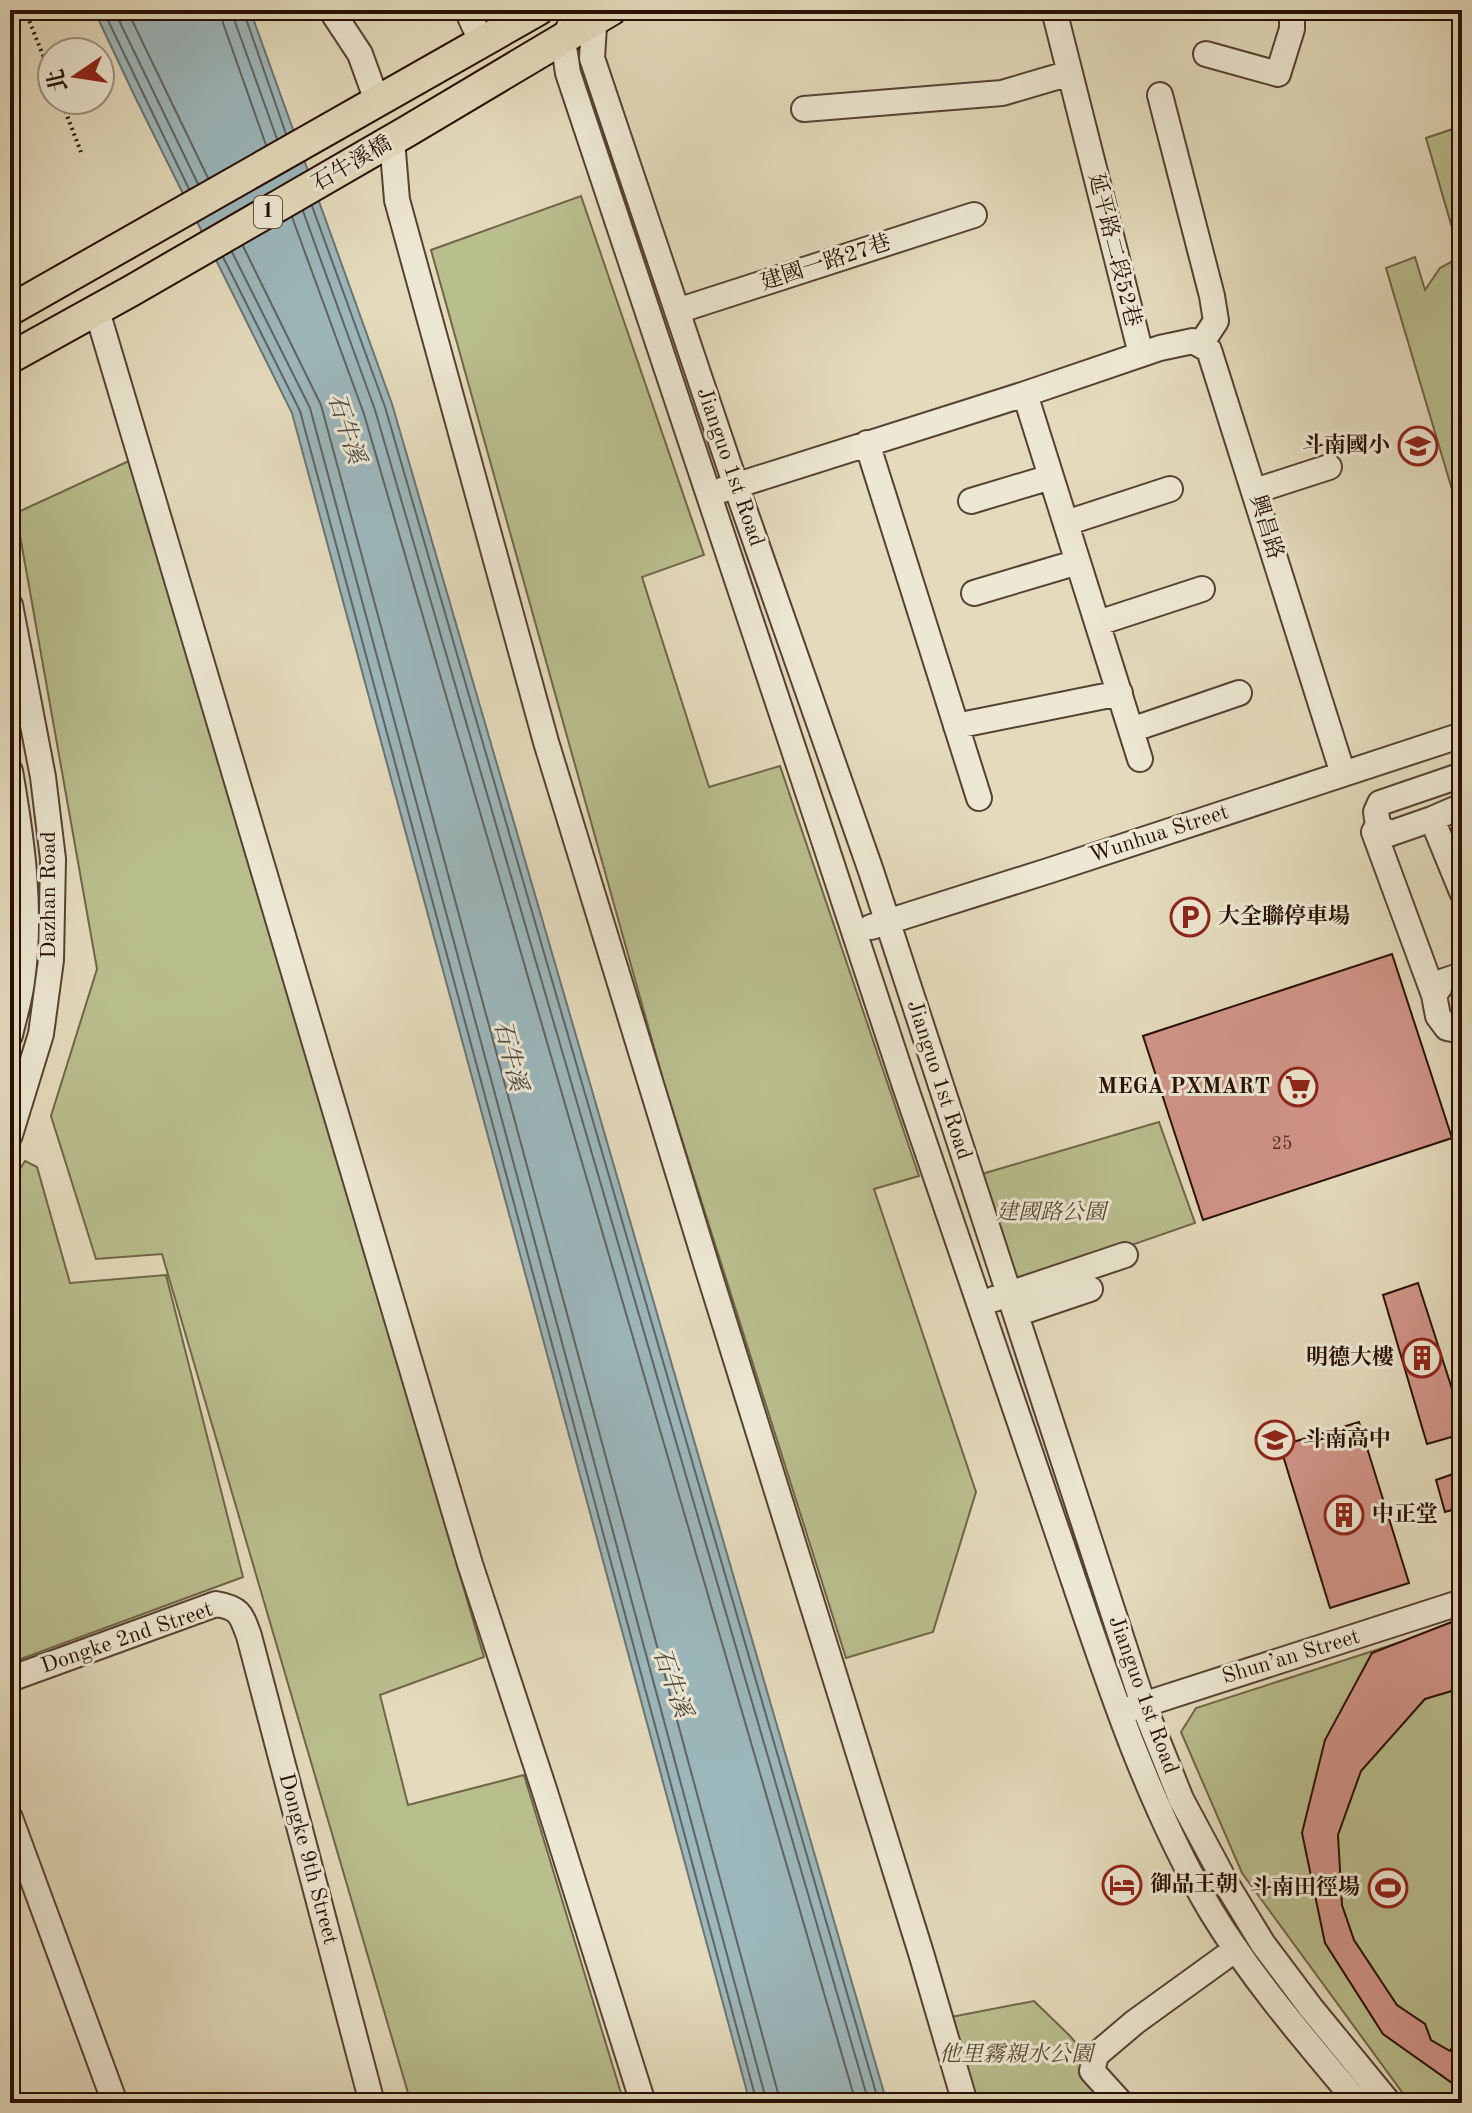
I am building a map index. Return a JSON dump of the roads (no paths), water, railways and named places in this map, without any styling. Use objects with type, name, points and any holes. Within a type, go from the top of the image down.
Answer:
[{"type":"main road","name":"1","points":[[381,98],[538,10]]},
{"type":"main road","name":"1","points":[[399,136],[563,40],[595,12]]},
{"type":"main road","name":"石牛溪橋","points":[[10,310],[381,98]]},
{"type":"main road","name":"石牛溪橋","points":[[97,311],[399,136]]},
{"type":"main road","name":"1","points":[[10,358],[97,311]]},
{"type":"street","points":[[331,10],[360,54],[381,98]]},
{"type":"street","points":[[467,10],[481,41]]},
{"type":"street","name":"延平路二段52巷","points":[[709,494],[1141,354],[1054,10]]},
{"type":"street","points":[[1206,54],[1278,74],[1292,29],[1292,10]]},
{"type":"street","name":"Jianguo 1st Road","points":[[595,12],[592,58],[736,486],[871,871],[1012,1304],[1168,1828],[1210,1908],[1236,1949],[1290,2022],[1358,2103]]},
{"type":"street","name":"Jianguo 1st Road","points":[[563,40],[568,73],[979,1304],[1132,1708],[1227,1885],[1263,1944],[1389,2103]]},
{"type":"street","points":[[804,109],[1002,93],[1070,73]]},
{"type":"street","points":[[1141,354],[1193,341],[1201,344],[1216,321],[1160,95]]},
{"type":"street","points":[[399,136],[397,200],[546,742],[965,2103]]},
{"type":"street","name":"建國一路27巷","points":[[677,311],[974,215]]},
{"type":"street","points":[[97,311],[470,1564],[643,2103]]},
{"type":"street","name":"興昌路","points":[[1201,344],[1209,350],[1343,774]]},
{"type":"street","points":[[1025,394],[1140,759]]},
{"type":"street","points":[[867,443],[979,798]]},
{"type":"street","points":[[1255,491],[1329,467]]},
{"type":"street","points":[[971,501],[1051,477]]},
{"type":"street","points":[[1066,523],[1170,489]]},
{"type":"street","points":[[974,593],[1078,562]]},
{"type":"street","points":[[1098,623],[1202,589]]},
{"type":"street","name":"Dazhan Road","points":[[10,605],[43,777],[53,859],[51,960],[41,1034],[10,1135]]},
{"type":"street","points":[[956,726],[1120,693]]},
{"type":"street","points":[[1131,730],[1239,693]]},
{"type":"street","name":"Wunhua Street","points":[[856,933],[1462,735]]},
{"type":"street","name":"Dazhan Road","points":[[10,771],[21,832],[26,905],[22,981],[10,1035]]},
{"type":"street","points":[[1462,775],[1380,803],[1376,812],[1378,825],[1374,832],[1434,995],[1438,1016],[1447,1028],[1462,1031]]},
{"type":"street","points":[[1378,825],[1389,834],[1462,806]]},
{"type":"street","points":[[1432,819],[1462,892]]},
{"type":"street","points":[[1434,995],[1444,981],[1462,975]]},
{"type":"street","points":[[1462,987],[1451,1000],[1450,1007],[1459,1019],[1462,1018]]},
{"type":"street","points":[[1012,1304],[1125,1255]]},
{"type":"street","points":[[979,1304],[1012,1304],[1090,1289]]},
{"type":"street","name":"Shun’an Street","points":[[1132,1708],[1462,1602]]},
{"type":"street","name":"Dongke 2nd Street","points":[[10,1679],[216,1604],[230,1607],[242,1615]]},
{"type":"street","name":"Dongke 9th Street","points":[[242,1615],[372,2103]]},
{"type":"street","points":[[10,1818],[115,2103]]},
{"type":"street","points":[[1121,2103],[1092,2071],[1096,2055],[1135,2022],[1236,1949]]},
{"type":"water","name":"石牛溪","points":[[94,10],[250,10],[392,404],[887,2103],[750,2103],[292,413],[116,57],[116,36],[106,36]]},
{"type":"place","name":"斗南國小","points":[[1418,446]]},
{"type":"place","name":"大全聯停車場","points":[[1190,917]]},
{"type":"place","name":"MEGA PXMART","points":[[1298,1087]]},
{"type":"place","name":"明德大樓","points":[[1422,1358]]},
{"type":"place","name":"斗南高中","points":[[1275,1440]]},
{"type":"place","name":"中正堂","points":[[1344,1515]]},
{"type":"place","name":"御品王朝","points":[[1122,1885]]},
{"type":"place","name":"斗南田徑場","points":[[1388,1888]]},
{"type":"park label","name":"建國路公園","points":[[1051,1213]]},
{"type":"park label","name":"他里霧親水公園","points":[[1016,2055]]}]
